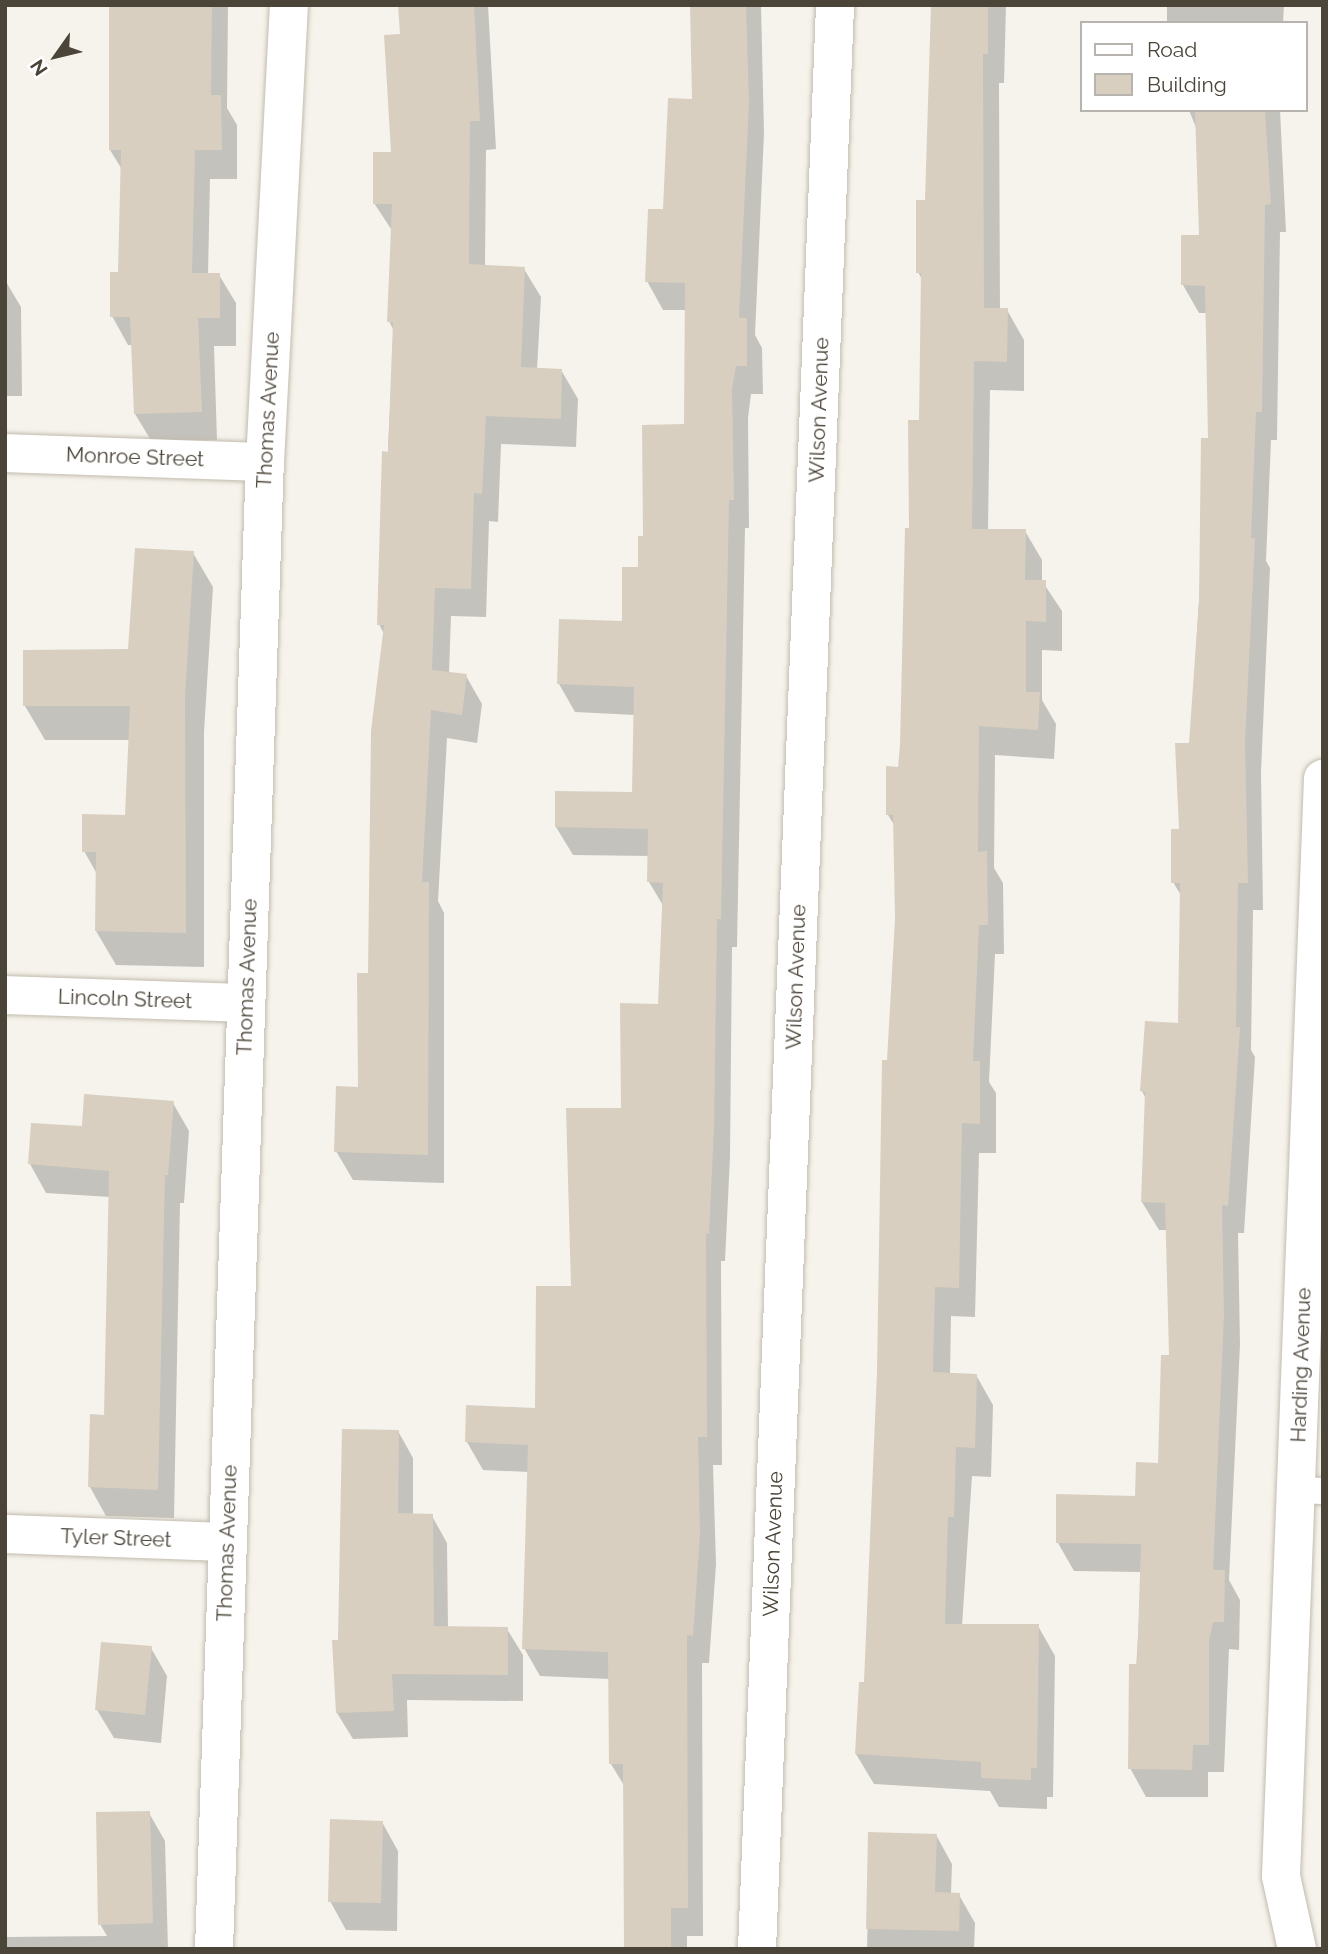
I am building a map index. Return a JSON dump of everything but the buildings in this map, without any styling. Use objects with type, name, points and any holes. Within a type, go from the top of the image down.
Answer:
[{"type":"street","name":"Thomas Avenue","points":[[214,1949],[265,462],[289,5]]},
{"type":"street","name":"Wilson Avenue","points":[[757,1949],[835,5]]},
{"type":"street","name":"Monroe Street","points":[[5,453],[265,462]]},
{"type":"street","name":"Harding Avenue","points":[[1297,1949],[1281,1875],[1309,1491],[1323,779]]},
{"type":"street","name":"Lincoln Street","points":[[5,995],[246,1003]]},
{"type":"street","name":"Tyler Street","points":[[5,1534],[227,1542]]}]
